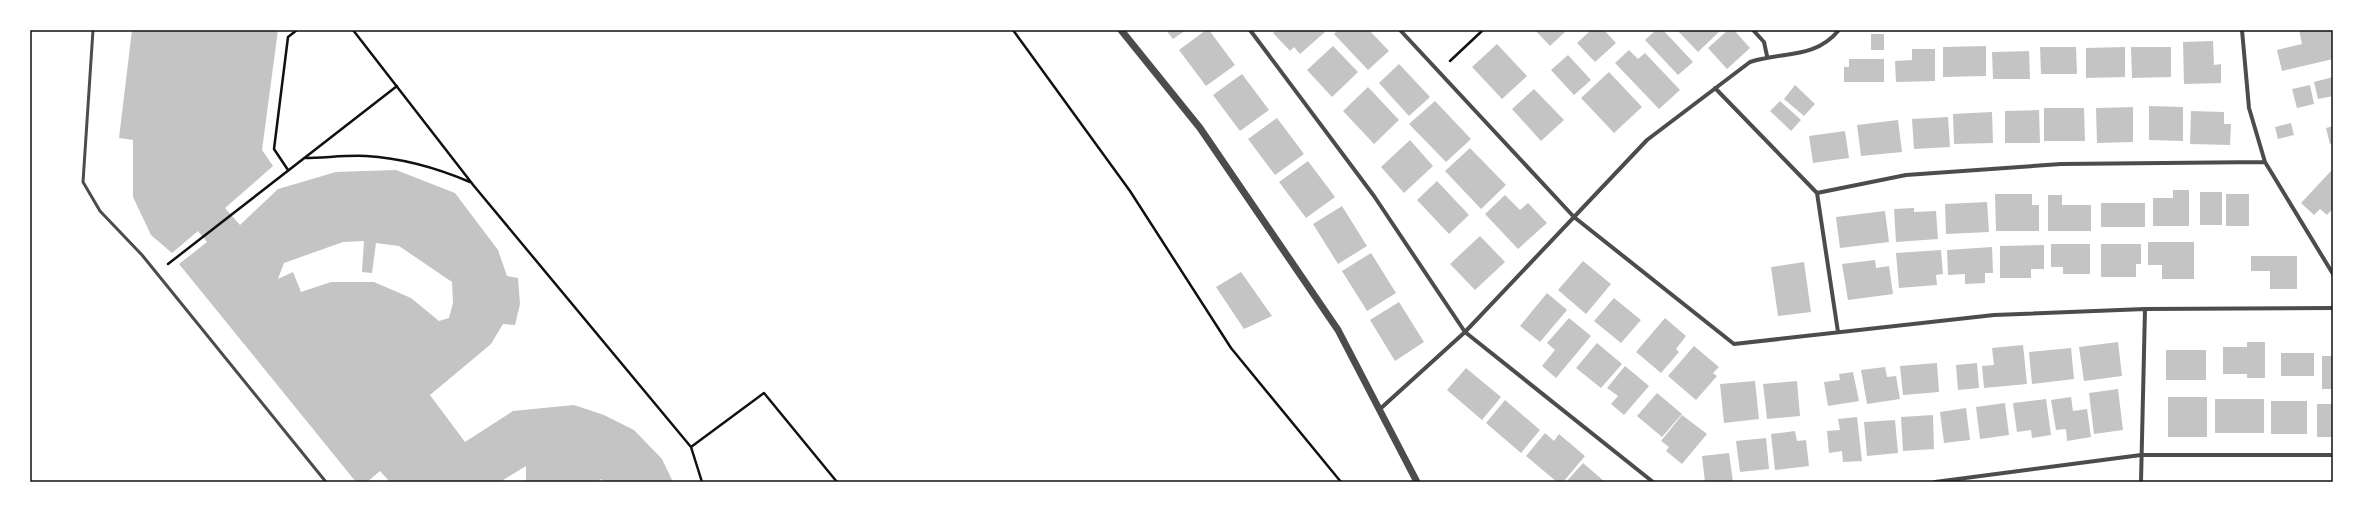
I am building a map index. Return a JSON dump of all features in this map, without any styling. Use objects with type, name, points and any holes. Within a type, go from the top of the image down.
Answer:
[{"type":"street","points":[[1121,30],[1200,128],[1338,330],[1417,482]]},
{"type":"street","points":[[1250,30],[1374,196],[1465,332],[1653,482]]},
{"type":"street","points":[[1400,30],[1574,217],[1734,344],[1994,316],[2145,309],[2333,308]]},
{"type":"street","points":[[1753,30],[1764,42],[1767,56]]},
{"type":"street","points":[[1380,409],[1465,332],[1648,140],[1750,62],[1767,56],[1815,50],[1830,41],[1839,30]]},
{"type":"street","points":[[2242,30],[2248,108],[2265,162],[2333,274]]},
{"type":"street","points":[[1715,88],[1817,193],[1838,332]]},
{"type":"street","points":[[1817,193],[1906,175],[2061,164],[2265,162]]},
{"type":"street","points":[[2142,482],[2141,455],[2145,309]]},
{"type":"street","points":[[1935,482],[2141,455],[2333,455]]},
{"type":"lane","points":[[93,30],[84,182],[100,211],[156,273],[326,482]]},
{"type":"path","points":[[288,170],[274,149],[288,37],[297,30]]},
{"type":"path","points":[[353,30],[471,182],[691,447],[702,482]]},
{"type":"path","points":[[1013,30],[1130,191],[1231,348],[1341,482]]},
{"type":"path","points":[[1439,72],[1483,30]]},
{"type":"path","points":[[156,273],[396,86]]},
{"type":"path","points":[[304,158],[366,156],[406,161],[441,170],[471,182]]},
{"type":"path","points":[[691,447],[764,393],[837,482]]},
{"type":"building","points":[[132,30],[278,30],[262,150],[273,166],[225,208],[240,225],[278,189],[336,172],[396,170],[455,193],[498,250],[507,276],[518,278],[520,304],[515,325],[503,324],[491,344],[430,395],[465,442],[513,411],[574,405],[604,415],[634,430],[662,459],[673,482],[604,482],[601,479],[597,482],[526,482],[526,466],[500,482],[390,482],[380,471],[367,482],[356,482],[179,264],[207,242],[198,231],[172,253],[151,235],[133,197],[133,140],[119,138]],"holes":[[[364,241],[362,272],[372,273],[376,243],[399,246],[452,282],[453,303],[449,318],[439,321],[411,298],[374,282],[331,282],[301,292],[293,272],[278,279],[284,263],[343,242]]]},
{"type":"building","points":[[1166,30],[1186,30],[1173,39]]},
{"type":"building","points":[[1206,30],[1209,30],[1235,65],[1206,86],[1179,50]]},
{"type":"building","points":[[1277,30],[1323,30],[1325,32],[1300,54],[1294,47],[1290,51],[1273,33]]},
{"type":"building","points":[[1338,30],[1369,30],[1389,51],[1368,70],[1334,34]]},
{"type":"building","points":[[1535,30],[1567,30],[1550,46]]},
{"type":"building","points":[[1591,30],[1604,30],[1616,43],[1595,62],[1577,43]]},
{"type":"building","points":[[1656,30],[1663,30],[1693,62],[1678,75],[1645,40]]},
{"type":"building","points":[[1677,30],[1721,30],[1698,52]]},
{"type":"building","points":[[1728,30],[1734,30],[1750,48],[1727,69],[1708,48]]},
{"type":"building","points":[[2299,30],[2333,30],[2333,59],[2282,71],[2277,50],[2302,44]]},
{"type":"building","points":[[1871,34],[1884,34],[1884,50],[1871,50]]},
{"type":"building","points":[[2213,41],[2214,65],[2221,64],[2221,83],[2184,84],[2183,42]]},
{"type":"building","points":[[1497,44],[1527,76],[1502,99],[1472,67]]},
{"type":"building","points":[[1333,46],[1358,72],[1332,97],[1307,70]]},
{"type":"building","points":[[1986,46],[1986,76],[1943,77],[1943,47]]},
{"type":"building","points":[[2040,47],[2076,47],[2077,74],[2041,74]]},
{"type":"building","points":[[2125,47],[2125,77],[2086,78],[2086,48]]},
{"type":"building","points":[[2131,47],[2171,47],[2171,77],[2132,78]]},
{"type":"building","points":[[1912,49],[1935,49],[1935,81],[1896,82],[1895,61],[1912,60]]},
{"type":"building","points":[[1629,50],[1638,59],[1645,53],[1680,90],[1659,109],[1615,63]]},
{"type":"building","points":[[2029,51],[2030,79],[1993,79],[1992,52]]},
{"type":"building","points":[[1568,55],[1591,80],[1574,95],[1551,70]]},
{"type":"building","points":[[1849,59],[1884,59],[1884,82],[1844,82],[1844,67],[1849,67]]},
{"type":"building","points":[[1399,64],[1430,97],[1409,116],[1379,83]]},
{"type":"building","points":[[1609,72],[1642,107],[1614,133],[1581,98]]},
{"type":"building","points":[[1242,74],[1269,110],[1240,131],[1213,95]]},
{"type":"building","points":[[2333,77],[2333,96],[2318,99],[2314,82]]},
{"type":"building","points":[[1795,85],[1815,104],[1804,116],[1784,99]]},
{"type":"building","points":[[2310,85],[2314,104],[2297,108],[2292,89]]},
{"type":"building","points":[[1368,87],[1399,120],[1374,144],[1343,111]]},
{"type":"building","points":[[1534,89],[1564,120],[1541,141],[1512,109]]},
{"type":"building","points":[[1435,101],[1471,139],[1446,162],[1409,124]]},
{"type":"building","points":[[1780,101],[1801,120],[1791,131],[1770,111]]},
{"type":"building","points":[[2149,106],[2183,107],[2183,141],[2149,140]]},
{"type":"building","points":[[2133,107],[2133,142],[2097,143],[2096,108]]},
{"type":"building","points":[[2044,108],[2084,108],[2085,141],[2044,141]]},
{"type":"building","points":[[2039,110],[2040,143],[2005,143],[2005,111]]},
{"type":"building","points":[[2191,111],[2224,112],[2224,124],[2231,124],[2230,145],[2190,144]]},
{"type":"building","points":[[1992,112],[1993,143],[1954,144],[1953,114]]},
{"type":"building","points":[[1948,117],[1950,147],[1914,149],[1912,119]]},
{"type":"building","points":[[1277,118],[1304,154],[1275,175],[1248,139]]},
{"type":"building","points":[[1898,120],[1902,152],[1861,156],[1857,125]]},
{"type":"building","points":[[2291,123],[2294,135],[2278,139],[2275,127]]},
{"type":"building","points":[[2333,126],[2333,143],[2330,144],[2326,128]]},
{"type":"building","points":[[1845,131],[1849,158],[1813,163],[1809,136]]},
{"type":"building","points":[[1410,140],[1433,166],[1404,193],[1381,167]]},
{"type":"building","points":[[1470,148],[1506,185],[1481,209],[1445,171]]},
{"type":"building","points":[[1308,161],[1335,197],[1306,218],[1279,182]]},
{"type":"building","points":[[2332,170],[2333,208],[2327,215],[2320,209],[2314,215],[2301,203]]},
{"type":"building","points":[[1437,181],[1469,215],[1449,234],[1417,200]]},
{"type":"building","points":[[2173,190],[2189,190],[2189,226],[2153,226],[2153,198],[2173,198]]},
{"type":"building","points":[[2200,192],[2222,192],[2222,225],[2200,225]]},
{"type":"building","points":[[1995,194],[2032,194],[2032,205],[2039,205],[2039,231],[1996,231]]},
{"type":"building","points":[[2226,194],[2249,194],[2249,226],[2226,226]]},
{"type":"building","points":[[1505,195],[1520,210],[1528,203],[1547,223],[1518,249],[1485,214]]},
{"type":"building","points":[[2048,195],[2062,195],[2062,205],[2091,205],[2091,231],[2048,231]]},
{"type":"building","points":[[1987,202],[1989,232],[1946,234],[1945,204]]},
{"type":"building","points":[[2101,203],[2145,203],[2145,227],[2101,227]]},
{"type":"building","points":[[1342,206],[1367,246],[1338,264],[1313,224]]},
{"type":"building","points":[[1914,208],[1914,212],[1936,211],[1938,239],[1896,242],[1894,209]]},
{"type":"building","points":[[1885,211],[1889,242],[1840,248],[1836,217]]},
{"type":"building","points":[[1480,236],[1505,262],[1475,290],[1450,264]]},
{"type":"building","points":[[2148,242],[2194,242],[2194,279],[2162,279],[2162,265],[2148,265]]},
{"type":"building","points":[[2051,244],[2090,244],[2090,274],[2063,274],[2063,267],[2051,267]]},
{"type":"building","points":[[2101,244],[2141,244],[2141,264],[2136,264],[2136,277],[2101,277]]},
{"type":"building","points":[[2044,245],[2044,269],[2031,269],[2031,278],[2000,278],[2000,246]]},
{"type":"building","points":[[1992,247],[1993,273],[1985,273],[1985,283],[1965,284],[1965,274],[1948,275],[1947,250]]},
{"type":"building","points":[[1941,250],[1943,274],[1936,275],[1937,285],[1899,288],[1896,253]]},
{"type":"building","points":[[1371,253],[1396,293],[1367,311],[1342,271]]},
{"type":"building","points":[[2251,256],[2297,256],[2297,289],[2270,289],[2270,271],[2251,271]]},
{"type":"building","points":[[1875,260],[1876,268],[1889,266],[1893,294],[1848,300],[1842,264]]},
{"type":"building","points":[[1583,261],[1611,284],[1586,314],[1558,290]]},
{"type":"building","points":[[1804,262],[1811,312],[1778,316],[1771,267]]},
{"type":"building","points":[[1241,272],[1272,316],[1244,329],[1216,287]]},
{"type":"building","points":[[1547,293],[1567,310],[1540,342],[1520,326]]},
{"type":"building","points":[[1614,298],[1641,320],[1621,343],[1594,321]]},
{"type":"building","points":[[1399,302],[1424,342],[1395,361],[1370,320]]},
{"type":"building","points":[[1569,318],[1591,336],[1556,378],[1542,366],[1555,350],[1547,343]]},
{"type":"building","points":[[1665,318],[1686,336],[1676,349],[1679,352],[1661,373],[1636,352]]},
{"type":"building","points":[[2118,342],[2122,376],[2084,381],[2079,347]]},
{"type":"building","points":[[2247,342],[2265,342],[2265,378],[2247,378],[2247,374],[2223,374],[2223,347],[2247,347]]},
{"type":"building","points":[[1597,343],[1622,364],[1601,388],[1576,368]]},
{"type":"building","points":[[2023,345],[2027,384],[1984,388],[1982,366],[1994,365],[1992,348]]},
{"type":"building","points":[[1694,346],[1719,367],[1713,373],[1717,376],[1696,400],[1668,376]]},
{"type":"building","points":[[2071,348],[2074,379],[2032,384],[2029,352]]},
{"type":"building","points":[[2166,350],[2206,350],[2206,380],[2166,380]]},
{"type":"building","points":[[2281,353],[2314,353],[2314,376],[2281,376]]},
{"type":"building","points":[[2322,356],[2333,356],[2333,389],[2322,389]]},
{"type":"building","points":[[1937,363],[1939,392],[1903,395],[1900,366]]},
{"type":"building","points":[[1977,363],[1979,388],[1958,390],[1956,365]]},
{"type":"building","points":[[1625,366],[1649,386],[1624,415],[1611,404],[1618,396],[1607,388]]},
{"type":"building","points":[[1885,367],[1887,377],[1896,376],[1900,399],[1867,404],[1861,370]]},
{"type":"building","points":[[1466,368],[1501,397],[1482,420],[1447,390]]},
{"type":"building","points":[[1853,372],[1859,401],[1828,406],[1824,382],[1840,380],[1839,374]]},
{"type":"building","points":[[1755,381],[1759,419],[1724,423],[1720,384]]},
{"type":"building","points":[[1797,381],[1800,416],[1767,419],[1763,384]]},
{"type":"building","points":[[2118,389],[2123,430],[2094,434],[2089,393]]},
{"type":"building","points":[[1657,393],[1682,414],[1662,437],[1637,416]]},
{"type":"building","points":[[2071,397],[2073,411],[2087,409],[2091,437],[2067,441],[2066,429],[2056,430],[2051,400]]},
{"type":"building","points":[[2168,397],[2207,397],[2207,437],[2168,437]]},
{"type":"building","points":[[2046,399],[2051,435],[2032,438],[2031,430],[2017,432],[2013,403]]},
{"type":"building","points":[[2215,399],[2264,399],[2264,433],[2215,433]]},
{"type":"building","points":[[1505,400],[1540,430],[1521,453],[1486,423]]},
{"type":"building","points":[[2271,401],[2307,401],[2307,434],[2271,434]]},
{"type":"building","points":[[2005,403],[2009,435],[1980,439],[1976,407]]},
{"type":"building","points":[[2317,404],[2333,404],[2333,437],[2317,437]]},
{"type":"building","points":[[1966,408],[1970,440],[1944,443],[1940,412]]},
{"type":"building","points":[[1682,415],[1707,434],[1682,464],[1666,451],[1669,447],[1661,441]]},
{"type":"building","points":[[1933,415],[1934,449],[1903,451],[1901,417]]},
{"type":"building","points":[[1857,417],[1862,461],[1843,462],[1842,451],[1829,453],[1827,431],[1840,430],[1838,419]]},
{"type":"building","points":[[1895,420],[1898,453],[1867,456],[1864,422]]},
{"type":"building","points":[[1795,431],[1797,441],[1806,440],[1809,466],[1775,470],[1771,434]]},
{"type":"building","points":[[1545,433],[1554,441],[1559,434],[1585,456],[1563,482],[1557,482],[1526,456]]},
{"type":"building","points":[[1766,438],[1769,469],[1740,472],[1736,441]]},
{"type":"building","points":[[1729,453],[1733,482],[1705,482],[1702,456]]},
{"type":"building","points":[[1583,463],[1605,482],[1566,482]]}]
